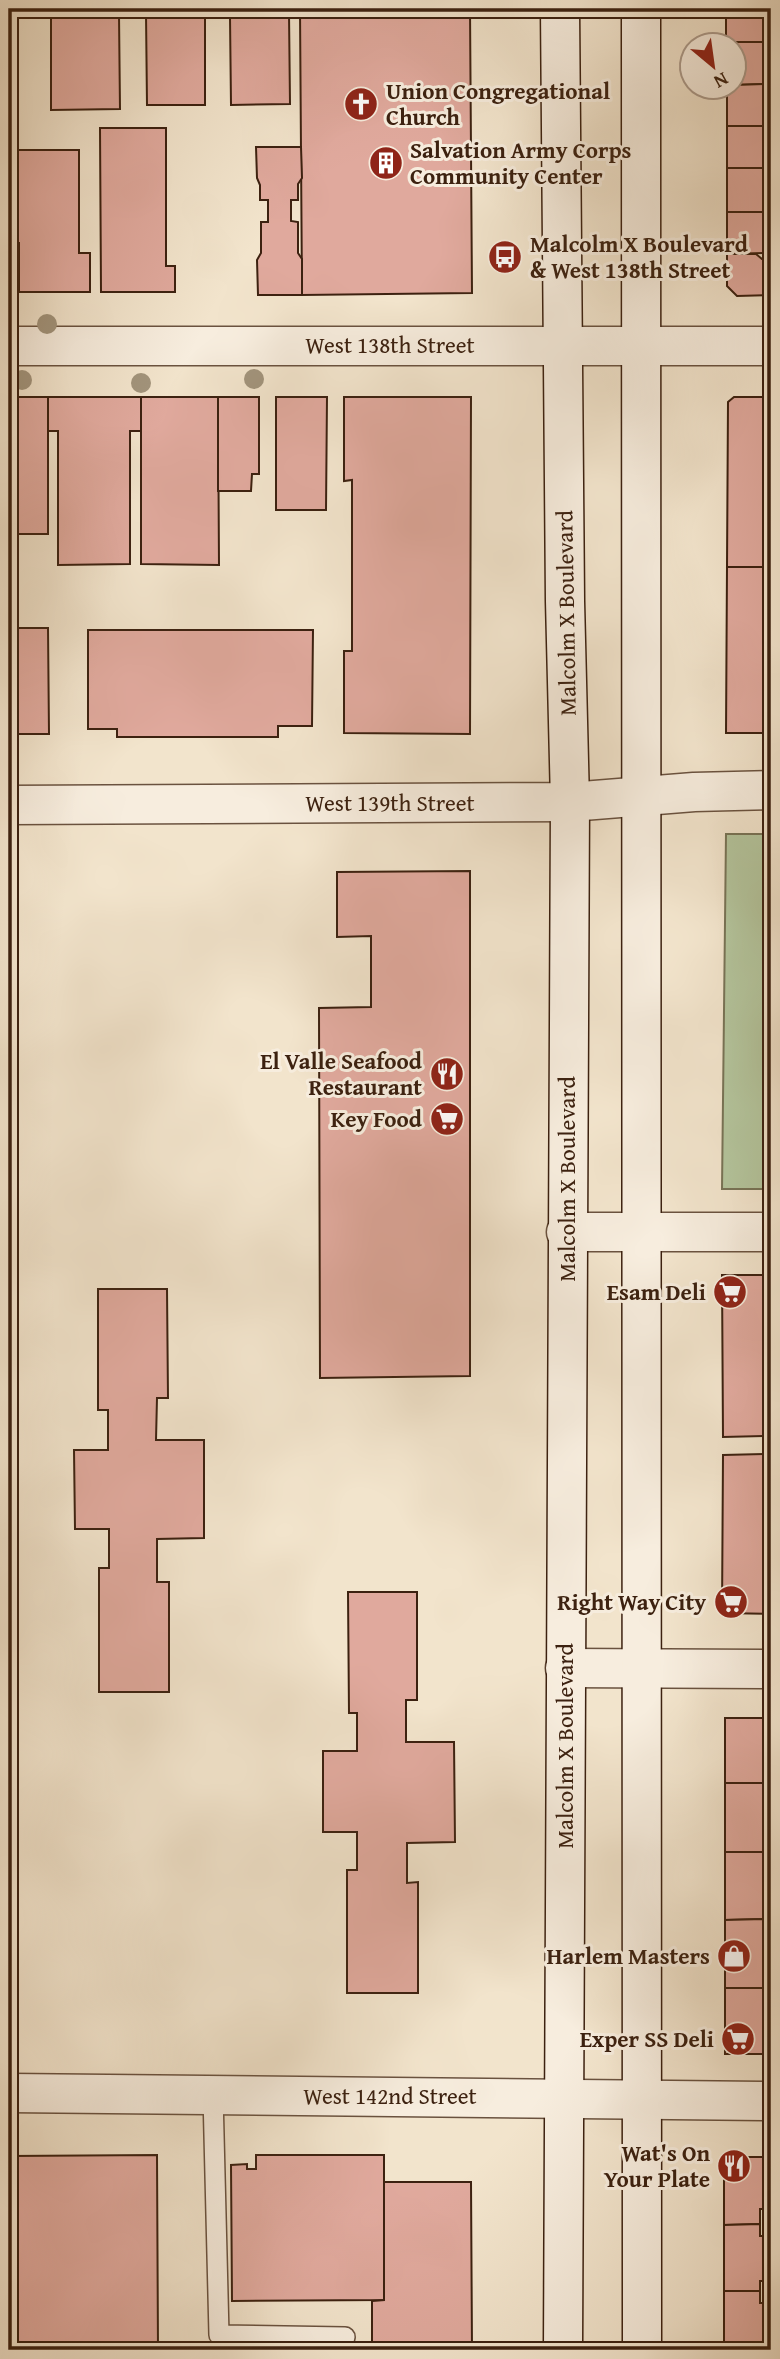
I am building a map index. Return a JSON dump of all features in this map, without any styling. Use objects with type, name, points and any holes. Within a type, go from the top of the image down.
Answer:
[{"type":"main road","name":"Malcolm X Boulevard","points":[[560,9],[570,802],[562,2350]]},
{"type":"main road","points":[[640,9],[642,2350]]},
{"type":"main road","name":"West 138th Street","points":[[9,346],[771,346]]},
{"type":"main road","name":"West 139th Street","points":[[9,805],[570,802],[694,792],[771,790]]},
{"type":"main road","points":[[566,1232],[771,1232]]},
{"type":"main road","points":[[565,1668],[771,1669]]},
{"type":"main road","name":"West 142nd Street","points":[[9,2093],[771,2101]]},
{"type":"lane","points":[[213,2095],[219,2335],[345,2337]]},
{"type":"green space","points":[[726,834],[771,834],[771,1189],[722,1189]]},
{"type":"building","points":[[51,9],[133,9],[133,14],[119,14],[120,109],[51,110]]},
{"type":"building","points":[[155,9],[197,9],[197,17],[205,17],[205,105],[147,105],[146,14],[155,14]]},
{"type":"building","points":[[238,9],[282,9],[282,13],[289,13],[290,104],[231,105],[230,17],[238,16]]},
{"type":"building","name":"Salvation Army Corps Community Center","points":[[300,9],[470,9],[472,293],[302,295]]},
{"type":"building","points":[[726,9],[771,9],[771,34],[767,34],[767,42],[748,42],[748,32],[726,32]]},
{"type":"building","points":[[748,42],[767,42],[767,49],[771,49],[771,76],[767,76],[767,84],[748,85]]},
{"type":"building","points":[[767,84],[767,92],[771,92],[771,118],[767,118],[767,126],[727,126],[727,102],[748,102],[748,85]]},
{"type":"building","points":[[727,126],[767,126],[767,134],[771,134],[771,161],[767,161],[767,168],[727,168]]},
{"type":"building","points":[[100,128],[166,128],[166,266],[175,266],[175,292],[101,292]]},
{"type":"building","points":[[256,147],[301,147],[302,178],[298,184],[298,200],[291,200],[291,221],[298,222],[302,295],[258,295],[257,260],[261,253],[261,222],[268,222],[268,200],[260,200]]},
{"type":"building","points":[[18,150],[79,150],[79,253],[90,253],[90,292],[19,292],[19,243],[9,243],[9,197],[18,197]]},
{"type":"building","points":[[727,168],[767,168],[767,176],[771,176],[771,205],[767,205],[767,212],[727,212]]},
{"type":"building","points":[[727,212],[767,212],[768,219],[771,219],[771,244],[767,244],[767,253],[727,254]]},
{"type":"building","points":[[727,254],[756,254],[762,259],[771,259],[771,295],[737,296],[727,286]]},
{"type":"building","points":[[9,397],[48,397],[48,534],[9,534]]},
{"type":"building","points":[[48,397],[141,397],[141,431],[130,431],[130,564],[58,565],[58,431],[48,431]]},
{"type":"building","points":[[141,397],[218,397],[219,565],[141,564]]},
{"type":"building","points":[[218,397],[259,397],[259,474],[252,474],[251,491],[218,491]]},
{"type":"building","points":[[276,397],[327,397],[326,510],[276,510]]},
{"type":"building","points":[[344,397],[471,397],[470,734],[344,733],[344,651],[352,651],[352,480],[344,481]]},
{"type":"building","points":[[734,397],[771,397],[771,557],[767,557],[767,567],[727,567],[728,402]]},
{"type":"building","points":[[727,567],[770,567],[771,733],[726,733]]},
{"type":"building","points":[[9,628],[48,628],[49,734],[9,734]]},
{"type":"building","points":[[88,630],[313,630],[312,726],[278,726],[278,737],[117,737],[117,729],[88,729]]},
{"type":"building","points":[[470,871],[470,1376],[320,1378],[319,1008],[371,1007],[371,936],[337,937],[337,872]]},
{"type":"building","points":[[722,1275],[771,1275],[771,1430],[766,1430],[766,1436],[723,1437]]},
{"type":"building","points":[[98,1289],[167,1289],[168,1398],[157,1398],[156,1440],[204,1440],[204,1538],[157,1539],[157,1582],[169,1582],[169,1692],[99,1692],[99,1568],[109,1568],[109,1529],[75,1529],[74,1450],[108,1450],[108,1410],[98,1410]]},
{"type":"building","points":[[767,1454],[767,1463],[771,1463],[771,1614],[722,1613],[723,1455]]},
{"type":"building","points":[[348,1592],[417,1592],[417,1700],[406,1700],[406,1742],[454,1742],[455,1842],[407,1843],[407,1883],[418,1882],[418,1993],[347,1993],[347,1870],[357,1870],[357,1832],[323,1832],[323,1751],[357,1751],[357,1713],[349,1713]]},
{"type":"building","points":[[725,1718],[771,1718],[771,1766],[764,1769],[764,1783],[725,1783]]},
{"type":"building","points":[[725,1783],[764,1783],[764,1796],[771,1796],[771,1840],[764,1840],[764,1852],[725,1852]]},
{"type":"building","points":[[725,1852],[764,1852],[764,1863],[771,1863],[771,1907],[764,1907],[764,1919],[725,1920]]},
{"type":"building","points":[[764,1919],[764,1931],[771,1931],[771,1976],[765,1976],[765,1988],[725,1988],[725,1920]]},
{"type":"building","points":[[725,1988],[765,1988],[765,2002],[771,2004],[771,2054],[725,2054]]},
{"type":"building","points":[[157,2155],[158,2350],[9,2350],[9,2156]]},
{"type":"building","points":[[256,2155],[384,2155],[384,2300],[232,2301],[231,2165],[247,2164],[247,2169],[256,2169]]},
{"type":"building","points":[[724,2157],[771,2157],[771,2209],[760,2209],[760,2224],[724,2225]]},
{"type":"building","points":[[384,2182],[471,2182],[472,2350],[372,2350],[372,2301],[384,2300]]},
{"type":"building","points":[[760,2224],[760,2236],[771,2236],[771,2281],[760,2281],[760,2291],[724,2291],[724,2225]]},
{"type":"building","points":[[724,2291],[760,2291],[760,2303],[771,2303],[771,2348],[724,2350]]},
{"type":"place","name":"Union Congregational Church","points":[[361,104]]},
{"type":"place","name":"Salvation Army Corps Community Center","points":[[386,163]]},
{"type":"place","name":"Malcolm X Boulevard & West 138th Street","points":[[505,257]]},
{"type":"place","name":"El Valle Seafood Restaurant","points":[[447,1074]]},
{"type":"place","name":"Key Food","points":[[447,1119]]},
{"type":"place","name":"Esam Deli","points":[[730,1292]]},
{"type":"place","name":"Right Way City","points":[[731,1602]]},
{"type":"place","name":"Harlem Masters","points":[[734,1956]]},
{"type":"place","name":"Exper SS Deli","points":[[738,2039]]},
{"type":"place","name":"Wat's On Your Plate","points":[[734,2166]]}]
